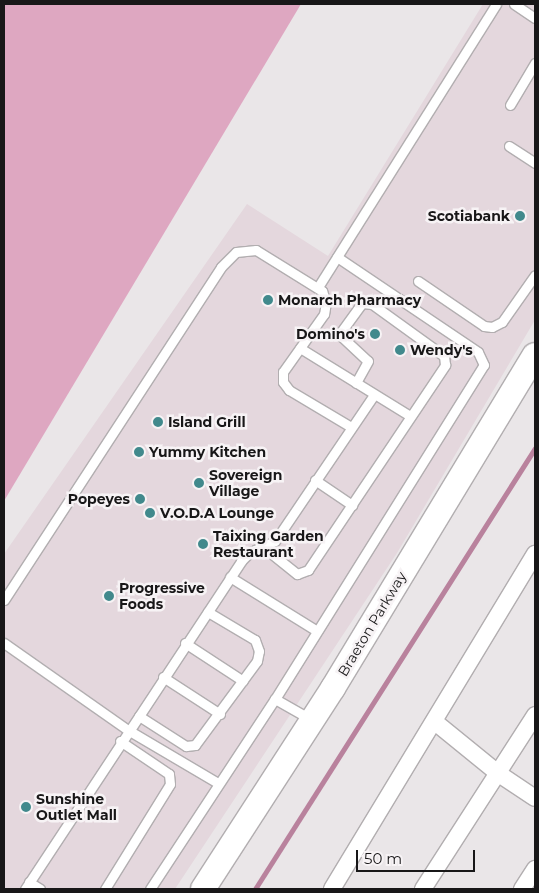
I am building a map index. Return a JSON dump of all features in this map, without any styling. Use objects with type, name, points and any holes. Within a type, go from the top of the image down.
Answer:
[{"type":"main road","name":"Braeton Parkway","points":[[202,889],[313,720],[535,355]]},
{"type":"street","points":[[332,889],[435,722],[535,554]]},
{"type":"street","points":[[423,889],[535,716]]},
{"type":"street","points":[[435,722],[499,774],[535,798]]},
{"type":"street","points":[[522,889],[535,869]]},
{"type":"lane","points":[[318,287],[496,4]]},
{"type":"lane","points":[[514,4],[535,18]]},
{"type":"lane","points":[[510,105],[535,63]]},
{"type":"lane","points":[[509,146],[535,163]]},
{"type":"lane","points":[[4,600],[225,261],[236,252],[256,250],[318,287],[326,302],[324,314],[284,372],[285,385],[351,427]]},
{"type":"lane","points":[[150,889],[275,699],[484,365],[478,352],[337,257]]},
{"type":"lane","points":[[418,281],[484,326],[492,327],[502,322],[535,275]]},
{"type":"lane","points":[[262,546],[297,574],[303,574],[352,505],[445,365],[445,359],[440,350],[372,304],[362,304],[341,332],[343,338],[368,359],[356,383]]},
{"type":"lane","points":[[300,348],[410,416]]},
{"type":"lane","points":[[40,889],[27,886],[185,643],[245,556],[275,540],[374,395]]},
{"type":"lane","points":[[315,480],[352,505]]},
{"type":"lane","points":[[230,577],[317,632]]},
{"type":"lane","points":[[139,716],[189,746],[200,741],[243,681],[258,658],[257,644],[208,612]]},
{"type":"lane","points":[[185,643],[243,681]]},
{"type":"lane","points":[[4,644],[128,730],[218,783]]},
{"type":"lane","points":[[163,677],[220,714]]},
{"type":"lane","points":[[275,699],[313,720]]},
{"type":"lane","points":[[105,889],[170,784],[169,774],[120,741]]},
{"type":"shaded area","points":[[4,4],[301,4],[4,501]]},
{"type":"shaded area","points":[[483,4],[535,4],[535,320],[397,553],[175,889],[4,889],[4,554],[247,204],[328,256]]},
{"type":"waterway","points":[[255,889],[535,448]]},
{"type":"place","name":"Scotiabank","points":[[520,216]]},
{"type":"place","name":"Monarch Pharmacy","points":[[268,300]]},
{"type":"place","name":"Domino's","points":[[375,334]]},
{"type":"place","name":"Wendy's","points":[[400,350]]},
{"type":"place","name":"Island Grill","points":[[158,422]]},
{"type":"place","name":"Yummy Kitchen","points":[[139,452]]},
{"type":"place","name":"Sovereign Village","points":[[199,483]]},
{"type":"place","name":"Popeyes","points":[[140,499]]},
{"type":"place","name":"V.O.D.A Lounge","points":[[150,513]]},
{"type":"place","name":"Taixing Garden Restaurant","points":[[203,544]]},
{"type":"place","name":"Progressive Foods","points":[[109,596]]},
{"type":"place","name":"Sunshine Outlet Mall","points":[[26,807]]}]
